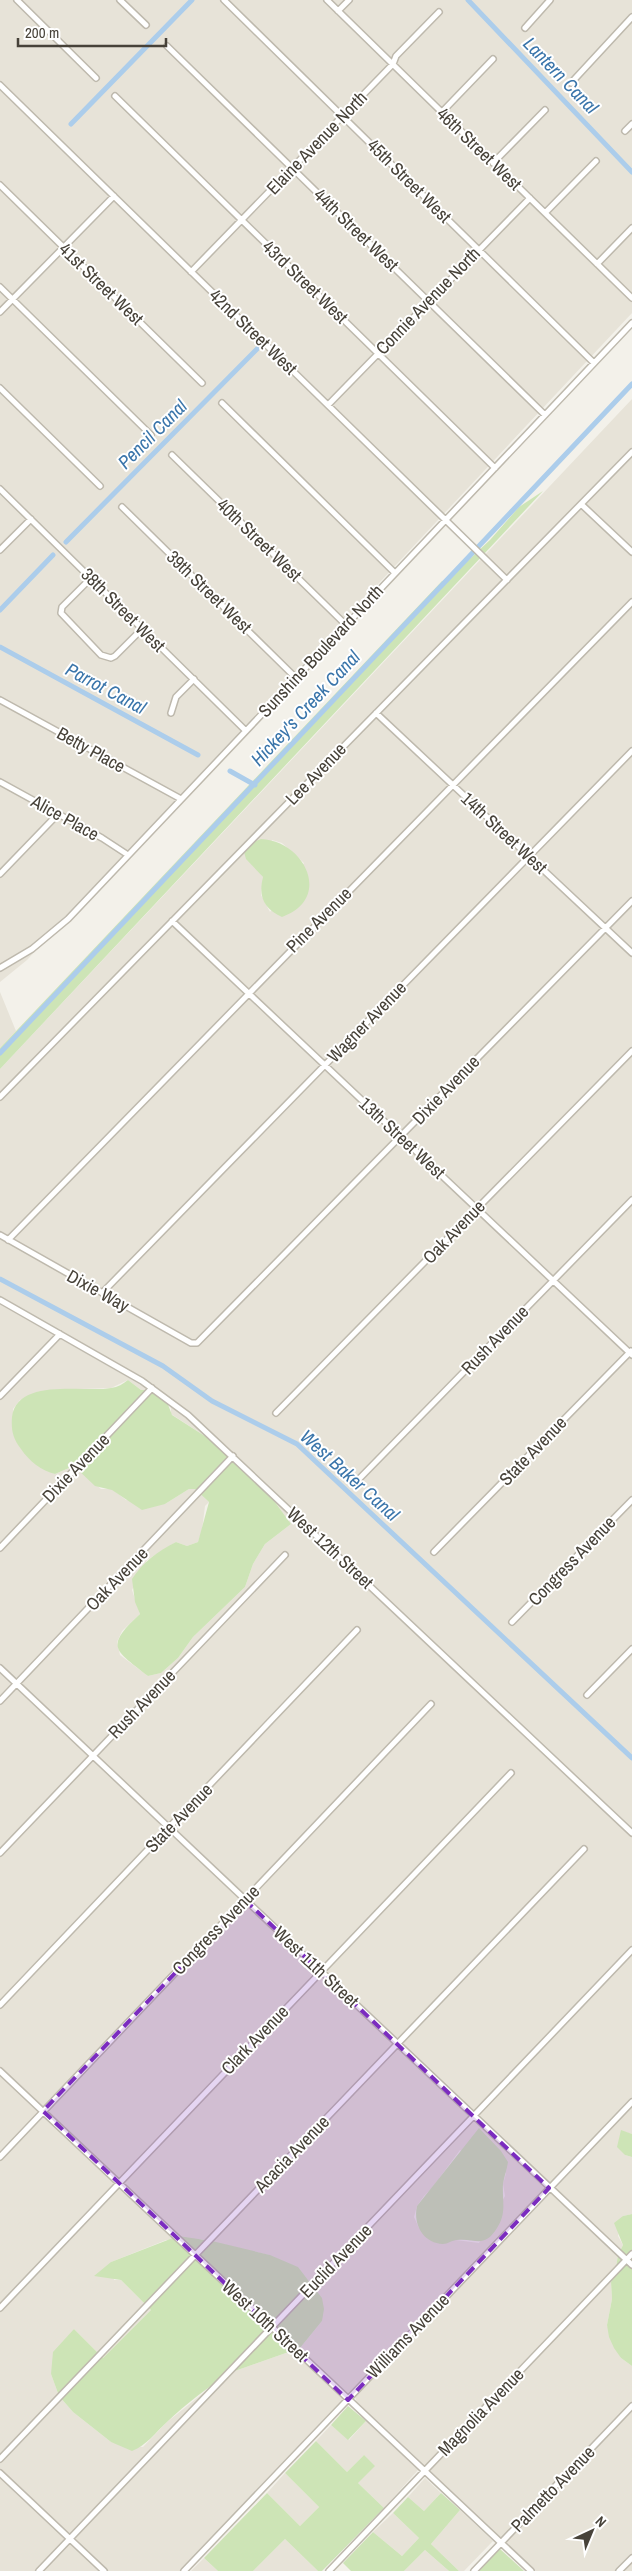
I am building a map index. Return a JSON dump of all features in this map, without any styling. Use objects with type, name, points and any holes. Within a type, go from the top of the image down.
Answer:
[{"type":"street","points":[[17,0],[96,78]]},
{"type":"street","points":[[120,0],[146,25]]},
{"type":"street","name":"45th Street West","points":[[224,0],[594,363]]},
{"type":"street","name":"46th Street West","points":[[327,0],[632,298]]},
{"type":"street","points":[[338,11],[349,0]]},
{"type":"street","points":[[525,28],[550,0]]},
{"type":"street","name":"Elaine Avenue North","points":[[191,272],[393,64],[396,56],[438,12]]},
{"type":"street","points":[[571,84],[632,17]]},
{"type":"street","name":"44th Street West","points":[[167,46],[545,415]]},
{"type":"street","points":[[442,112],[493,59]]},
{"type":"street","name":"42nd Street West","points":[[0,85],[507,580]]},
{"type":"street","name":"43rd Street West","points":[[115,96],[495,468]]},
{"type":"street","points":[[493,163],[545,110]]},
{"type":"street","points":[[625,132],[632,124]]},
{"type":"street","points":[[545,213],[596,161]]},
{"type":"street","name":"41st Street West","points":[[0,186],[202,383]]},
{"type":"street","points":[[0,312],[114,196]]},
{"type":"street","name":"Connie Avenue North","points":[[328,405],[530,198]]},
{"type":"street","points":[[597,264],[632,228]]},
{"type":"street","points":[[0,287],[151,435]]},
{"type":"street","name":"Sunshine Boulevard North","points":[[0,968],[32,949],[58,928],[632,323]]},
{"type":"street","points":[[0,388],[100,486]]},
{"type":"street","points":[[222,404],[395,573]]},
{"type":"street","name":"Lee Avenue","points":[[0,1096],[632,452]]},
{"type":"street","name":"40th Street West","points":[[172,456],[346,625]]},
{"type":"street","name":"38th Street West","points":[[0,489],[246,731]]},
{"type":"street","points":[[581,504],[632,552]]},
{"type":"street","name":"39th Street West","points":[[122,507],[296,678]]},
{"type":"street","points":[[0,550],[30,519]]},
{"type":"street","points":[[91,578],[62,607],[61,613],[95,649],[105,658],[111,658],[142,628]]},
{"type":"street","name":"Pine Avenue","points":[[8,1240],[632,602]]},
{"type":"street","points":[[171,713],[173,702],[194,679]]},
{"type":"street","name":"Betty Place","points":[[0,700],[181,799]]},
{"type":"street","name":"14th Street West","points":[[376,713],[632,953]]},
{"type":"street","name":"Wagner Avenue","points":[[102,1293],[632,751]]},
{"type":"street","name":"Alice Place","points":[[0,782],[128,855]]},
{"type":"street","points":[[0,874],[58,814]]},
{"type":"street","name":"Dixie Avenue","points":[[197,1344],[632,901]]},
{"type":"street","name":"13th Street West","points":[[172,921],[631,1352]]},
{"type":"street","name":"Oak Avenue","points":[[276,1413],[632,1051]]},
{"type":"street","name":"Rush Avenue","points":[[358,1480],[632,1200]]},
{"type":"street","name":"Dixie Way","points":[[0,1235],[191,1344],[197,1344]]},
{"type":"street","name":"West 12th Street","points":[[0,1300],[152,1388],[188,1415],[632,1833]]},
{"type":"street","points":[[0,1396],[60,1334]]},
{"type":"street","name":"State Avenue","points":[[434,1552],[631,1352]]},
{"type":"street","name":"Dixie Avenue","points":[[0,1548],[152,1388]]},
{"type":"street","name":"Oak Avenue","points":[[0,1701],[233,1456]]},
{"type":"street","name":"Congress Avenue","points":[[512,1622],[632,1500]]},
{"type":"street","name":"Rush Avenue","points":[[0,1853],[284,1555]]},
{"type":"street","name":"State Avenue","points":[[0,2005],[357,1630]]},
{"type":"street","points":[[587,1695],[632,1650]]},
{"type":"street","name":"West 11th Street","points":[[0,1668],[632,2265]]},
{"type":"street","name":"Congress Avenue","points":[[0,2157],[432,1704]]},
{"type":"street","name":"Clark Avenue","points":[[0,2308],[511,1773]]},
{"type":"street","name":"Acacia Avenue","points":[[0,2459],[584,1848]]},
{"type":"street","name":"Euclid Avenue","points":[[39,2571],[632,1950]]},
{"type":"street","name":"West 10th Street","points":[[0,2071],[531,2571]]},
{"type":"street","name":"Williams Avenue","points":[[184,2571],[632,2102]]},
{"type":"street","name":"Magnolia Avenue","points":[[329,2571],[632,2254]]},
{"type":"street","name":"Palmetto Avenue","points":[[474,2571],[632,2406]]},
{"type":"street","points":[[0,2473],[104,2571]]},
{"type":"street","points":[[619,2571],[632,2558]]},
{"type":"highlighted area","points":[[245,1900],[549,2188],[348,2400],[43,2111]]},
{"type":"shaded area","points":[[0,0],[632,0],[632,313],[66,917],[31,947],[0,965]]},
{"type":"shaded area","points":[[632,399],[632,1829],[190,1413],[144,1379],[0,1296],[0,1069]],"holes":[[[272,840],[282,843],[304,863],[270,912],[261,895],[263,877],[259,872]]]},
{"type":"shaded area","points":[[38,948],[27,960],[0,982],[0,971]]},
{"type":"shaded area","points":[[0,992],[16,1031],[0,1048]]},
{"type":"shaded area","points":[[0,1303],[151,1391],[141,1390],[128,1380],[111,1388],[53,1390],[20,1400],[13,1409],[17,1443],[28,1457],[37,1465],[55,1474],[76,1467],[101,1489],[112,1489],[126,1500],[165,1504],[189,1489],[195,1489],[209,1502],[205,1506],[202,1530],[198,1542],[187,1546],[176,1542],[147,1560],[132,1590],[140,1614],[122,1631],[117,1642],[120,1655],[148,1676],[161,1673],[178,1658],[193,1637],[245,1587],[253,1564],[265,1544],[291,1524],[272,1498],[211,1440],[171,1414],[171,1408],[167,1402],[199,1428],[632,1837],[632,2098],[181,2571],[0,2571]],"holes":[[[460,2150],[506,2173],[503,2184],[505,2196],[479,2243],[456,2240],[419,2228],[414,2217],[417,2206]],[[201,2239],[269,2255],[297,2267],[315,2288],[322,2321],[300,2348],[232,2372],[222,2378],[167,2422],[143,2447],[111,2442],[73,2412],[59,2396],[51,2374],[74,2329],[103,2358],[151,2310],[121,2280],[114,2280],[111,2262],[166,2240]]]},
{"type":"shaded area","points":[[632,2106],[632,2134],[621,2131],[625,2155],[632,2157],[632,2214],[623,2216],[618,2236],[623,2245],[618,2255],[615,2274],[611,2282],[612,2299],[607,2325],[621,2358],[632,2366],[632,2571],[536,2571],[357,2404],[355,2396]]},
{"type":"shaded area","points":[[366,2421],[418,2470],[384,2508],[358,2483],[364,2455],[347,2472],[316,2441],[331,2425],[349,2440]]},
{"type":"shaded area","points":[[285,2473],[319,2507],[300,2526],[267,2493]]},
{"type":"shaded area","points":[[425,2478],[441,2493],[424,2511],[408,2497]]},
{"type":"shaded area","points":[[460,2510],[493,2541],[464,2571],[459,2571],[431,2544]]},
{"type":"shaded area","points":[[393,2513],[419,2538],[402,2556],[373,2532]]},
{"type":"shaded area","points":[[285,2539],[318,2571],[253,2571]]},
{"type":"shaded area","points":[[425,2550],[449,2571],[404,2571]]},
{"type":"shaded area","points":[[204,2558],[218,2571],[191,2571]]},
{"type":"green space","points":[[543,491],[0,1069],[0,1048],[442,581],[447,580],[490,540],[519,507]]},
{"type":"green space","points":[[261,839],[277,842],[290,850],[300,860],[307,872],[309,885],[306,898],[298,909],[282,917],[271,910],[264,902],[261,891],[263,877],[246,859],[244,852],[253,842]]},
{"type":"green space","points":[[128,1380],[141,1390],[150,1390],[167,1402],[172,1415],[211,1440],[272,1498],[291,1524],[265,1544],[253,1564],[245,1587],[193,1637],[178,1658],[161,1673],[148,1676],[128,1660],[118,1648],[121,1634],[140,1614],[135,1602],[132,1579],[146,1562],[169,1545],[176,1542],[187,1546],[198,1542],[209,1502],[195,1489],[189,1489],[165,1504],[142,1510],[112,1490],[95,1486],[76,1468],[69,1468],[55,1474],[36,1465],[18,1445],[14,1438],[12,1426],[12,1417],[17,1404],[26,1396],[54,1389],[111,1388]]},
{"type":"green space","points":[[479,2128],[501,2151],[508,2162],[503,2184],[502,2217],[497,2228],[484,2240],[457,2240],[445,2244],[436,2243],[424,2236],[421,2231],[416,2219],[417,2206]]},
{"type":"green space","points":[[621,2130],[632,2134],[632,2157],[625,2155],[617,2147]]},
{"type":"green space","points":[[632,2214],[632,2366],[621,2358],[614,2348],[609,2337],[607,2325],[612,2299],[611,2282],[615,2274],[618,2255],[623,2245],[614,2223],[623,2216]]},
{"type":"green space","points":[[178,2236],[212,2241],[270,2255],[298,2267],[322,2298],[324,2309],[322,2321],[300,2348],[232,2372],[198,2396],[174,2415],[147,2442],[132,2451],[111,2442],[73,2412],[59,2396],[51,2374],[53,2352],[74,2329],[103,2358],[151,2310],[121,2280],[94,2276],[111,2262]]},
{"type":"green space","points":[[348,2406],[366,2421],[348,2440],[331,2425]]},
{"type":"green space","points":[[316,2441],[347,2472],[364,2455],[375,2466],[358,2483],[384,2508],[322,2571],[318,2571],[285,2539],[253,2571],[218,2571],[204,2558],[267,2493],[300,2526],[319,2507],[285,2473]]},
{"type":"green space","points":[[441,2493],[460,2510],[431,2544],[459,2571],[449,2571],[425,2550],[404,2571],[351,2571],[343,2563],[373,2532],[402,2556],[419,2538],[393,2513],[408,2497],[424,2511]]},
{"type":"green space","points":[[500,2549],[524,2571],[479,2571]]},
{"type":"waterway","points":[[71,124],[192,0]]},
{"type":"waterway","name":"Lantern Canal","points":[[468,0],[632,172]]},
{"type":"waterway","name":"Pencil Canal","points":[[66,542],[258,348]]},
{"type":"waterway","name":"Hickey's Creek Canal","points":[[0,1053],[632,384]]},
{"type":"waterway","name":"Pencil Canal","points":[[0,610],[53,555]]},
{"type":"waterway","name":"Parrot Canal","points":[[0,647],[198,755]]},
{"type":"waterway","name":"Parrot Canal","points":[[230,771],[255,785]]},
{"type":"waterway","name":"West Baker Canal","points":[[0,1279],[163,1366],[212,1401],[297,1444],[632,1758]]}]
